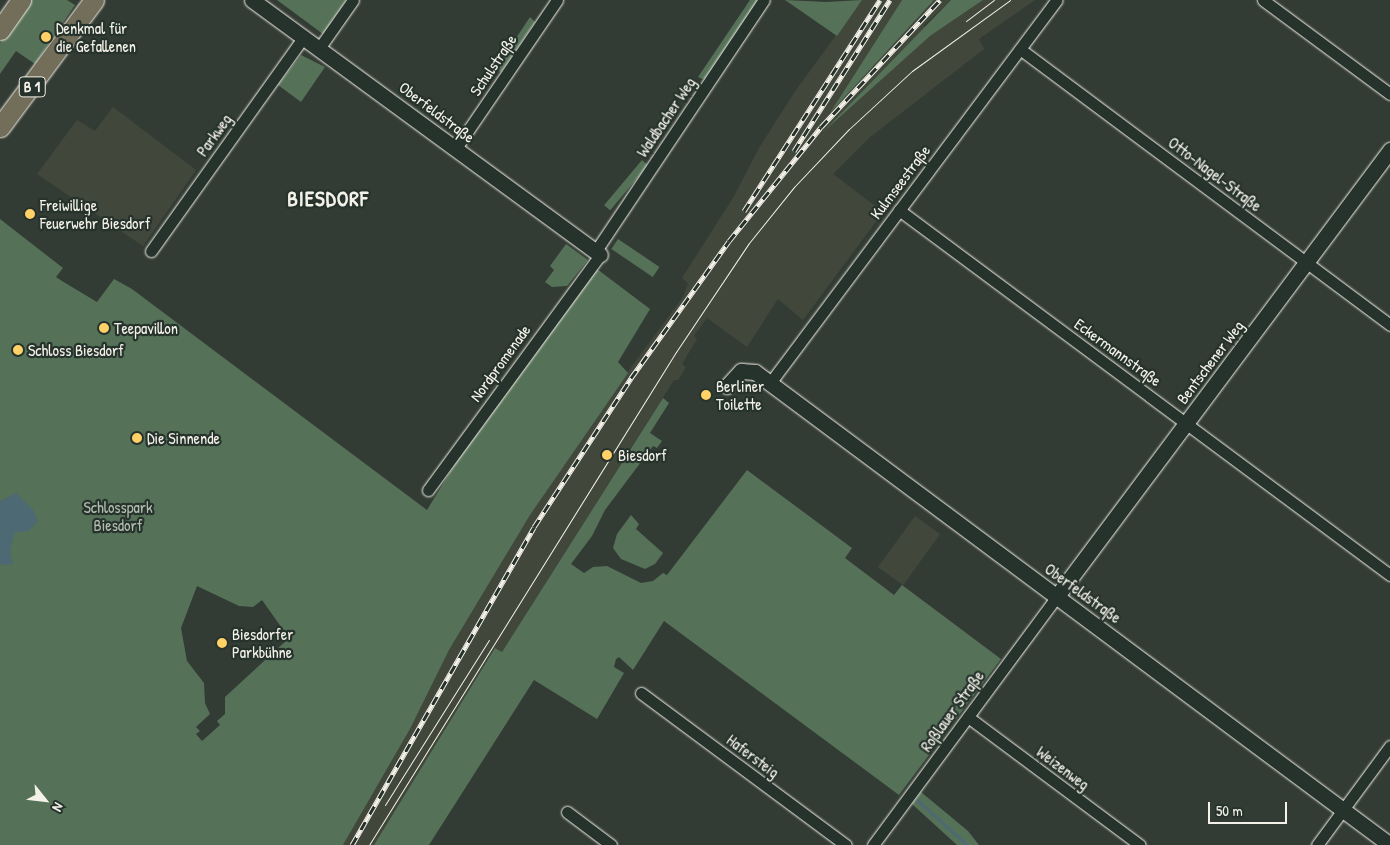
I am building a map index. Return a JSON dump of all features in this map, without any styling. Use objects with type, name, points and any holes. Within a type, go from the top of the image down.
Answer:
[{"type":"main road","points":[[0,30],[21,0]]},
{"type":"main road","name":"B 1","points":[[0,127],[94,0]]},
{"type":"street","name":"Oberfeldstraße","points":[[252,0],[304,38],[320,47],[598,253]]},
{"type":"street","points":[[320,47],[353,0]]},
{"type":"street","name":"Schulstraße","points":[[456,148],[557,0]]},
{"type":"street","name":"Waldbacher Weg","points":[[598,253],[764,0]]},
{"type":"street","name":"Kulmseestraße","points":[[770,383],[1056,0]]},
{"type":"street","points":[[1264,0],[1390,94]]},
{"type":"street","name":"Parkweg","points":[[151,251],[304,38]]},
{"type":"street","name":"Otto-Nagel-Straße","points":[[1020,49],[1390,325]]},
{"type":"street","name":"Bentschener Weg","points":[[1057,596],[1390,150]]},
{"type":"street","name":"Eckermannstraße","points":[[899,210],[1390,575]]},
{"type":"street","name":"Nordpromenade","points":[[428,490],[598,253]]},
{"type":"street","name":"Oberfeldstraße","points":[[727,386],[741,371],[755,372],[1390,845]]},
{"type":"street","name":"Roßlauer Straße","points":[[873,845],[1057,596]]},
{"type":"street","name":"Hafersteig","points":[[641,693],[846,845]]},
{"type":"street","name":"Weizenweg","points":[[968,717],[1140,845]]},
{"type":"street","points":[[1317,845],[1390,746]]},
{"type":"street","points":[[567,812],[611,845]]},
{"type":"shaded area","points":[[862,0],[902,0],[833,109],[934,0],[951,0],[924,25],[930,36],[983,0],[1035,0],[979,39],[984,49],[869,138],[833,174],[883,212],[803,320],[778,299],[747,347],[707,318],[694,336],[697,339],[682,364],[686,367],[678,380],[674,380],[502,652],[495,648],[374,845],[343,845],[410,729],[449,650],[530,515],[615,389],[683,297],[688,283],[682,278],[733,198],[759,148],[796,90]]},
{"type":"shaded area","points":[[113,107],[196,170],[143,246],[37,174],[77,120],[95,131]]},
{"type":"shaded area","points":[[915,516],[940,534],[903,585],[878,567]]},
{"type":"green space","points":[[29,0],[67,0],[75,5],[35,64],[16,51],[0,74],[0,43]]},
{"type":"green space","points":[[277,0],[346,0],[323,34]]},
{"type":"green space","points":[[750,0],[758,0],[705,80],[698,77]]},
{"type":"green space","points":[[785,0],[826,2],[862,0],[837,36]]},
{"type":"green space","points":[[902,0],[934,0],[830,113]]},
{"type":"green space","points":[[951,0],[983,0],[930,36],[823,132]]},
{"type":"green space","points":[[530,17],[535,22],[501,72],[495,70]]},
{"type":"green space","points":[[301,55],[325,67],[301,102],[278,85]]},
{"type":"green space","points":[[642,160],[648,165],[610,210],[604,205]]},
{"type":"green space","name":"Schlosspark Biesdorf","points":[[0,219],[63,268],[56,277],[97,302],[114,279],[132,289],[427,510],[466,446],[597,269],[650,309],[618,362],[628,373],[530,515],[449,650],[410,729],[343,845],[0,845]],"holes":[[[197,586],[239,606],[253,607],[262,600],[289,638],[225,697],[225,714],[217,721],[220,725],[202,741],[196,734],[200,731],[196,727],[210,714],[205,703],[204,683],[187,661],[181,628]]]},
{"type":"green space","points":[[618,239],[659,267],[653,277],[611,249]]},
{"type":"green space","points":[[566,244],[588,260],[567,286],[552,287],[545,282],[554,270],[550,266]]},
{"type":"green space","points":[[663,398],[669,403],[650,433],[662,441],[657,448],[653,446],[605,510],[592,536],[571,564],[584,573],[593,567],[607,566],[641,583],[653,581],[663,573],[667,575],[747,470],[852,548],[845,558],[894,595],[902,585],[1001,659],[899,795],[664,621],[633,670],[619,657],[616,659],[614,667],[624,673],[597,719],[534,680],[429,845],[374,845],[495,648],[502,652]]},
{"type":"green space","points":[[631,515],[639,524],[636,529],[663,553],[655,564],[645,569],[621,559],[613,548],[617,534]]},
{"type":"green space","points":[[921,792],[968,831],[979,845],[957,845],[912,804]]},
{"type":"water","points":[[16,493],[33,510],[38,521],[29,531],[15,532],[10,551],[13,564],[4,565],[0,564],[0,501]]},
{"type":"waterway","points":[[916,799],[967,845]]},
{"type":"tram line","points":[[966,21],[994,0]]},
{"type":"tram line","points":[[369,845],[676,352],[749,243],[794,187],[848,130],[912,71],[1010,0]]},
{"type":"tram line","points":[[385,805],[489,640]]},
{"type":"railway","points":[[744,211],[880,0]]},
{"type":"railway","points":[[794,151],[890,0]]},
{"type":"railway","points":[[352,845],[534,527],[631,378],[729,241],[821,127],[940,0]]},
{"type":"place","name":"Denkmal für die Gefallenen","points":[[46,37]]},
{"type":"place","name":"Freiwillige Feuerwehr Biesdorf","points":[[30,214]]},
{"type":"place","name":"Teepavillon","points":[[104,328]]},
{"type":"place","name":"Schloss Biesdorf","points":[[18,350]]},
{"type":"place","name":"Berliner Toilette","points":[[706,395]]},
{"type":"place","name":"Die Sinnende","points":[[137,438]]},
{"type":"place","name":"Biesdorf","points":[[607,455]]},
{"type":"place","name":"Biesdorfer Parkbühne","points":[[222,643]]},
{"type":"district","name":"BIESDORF","points":[[328,199]]}]
